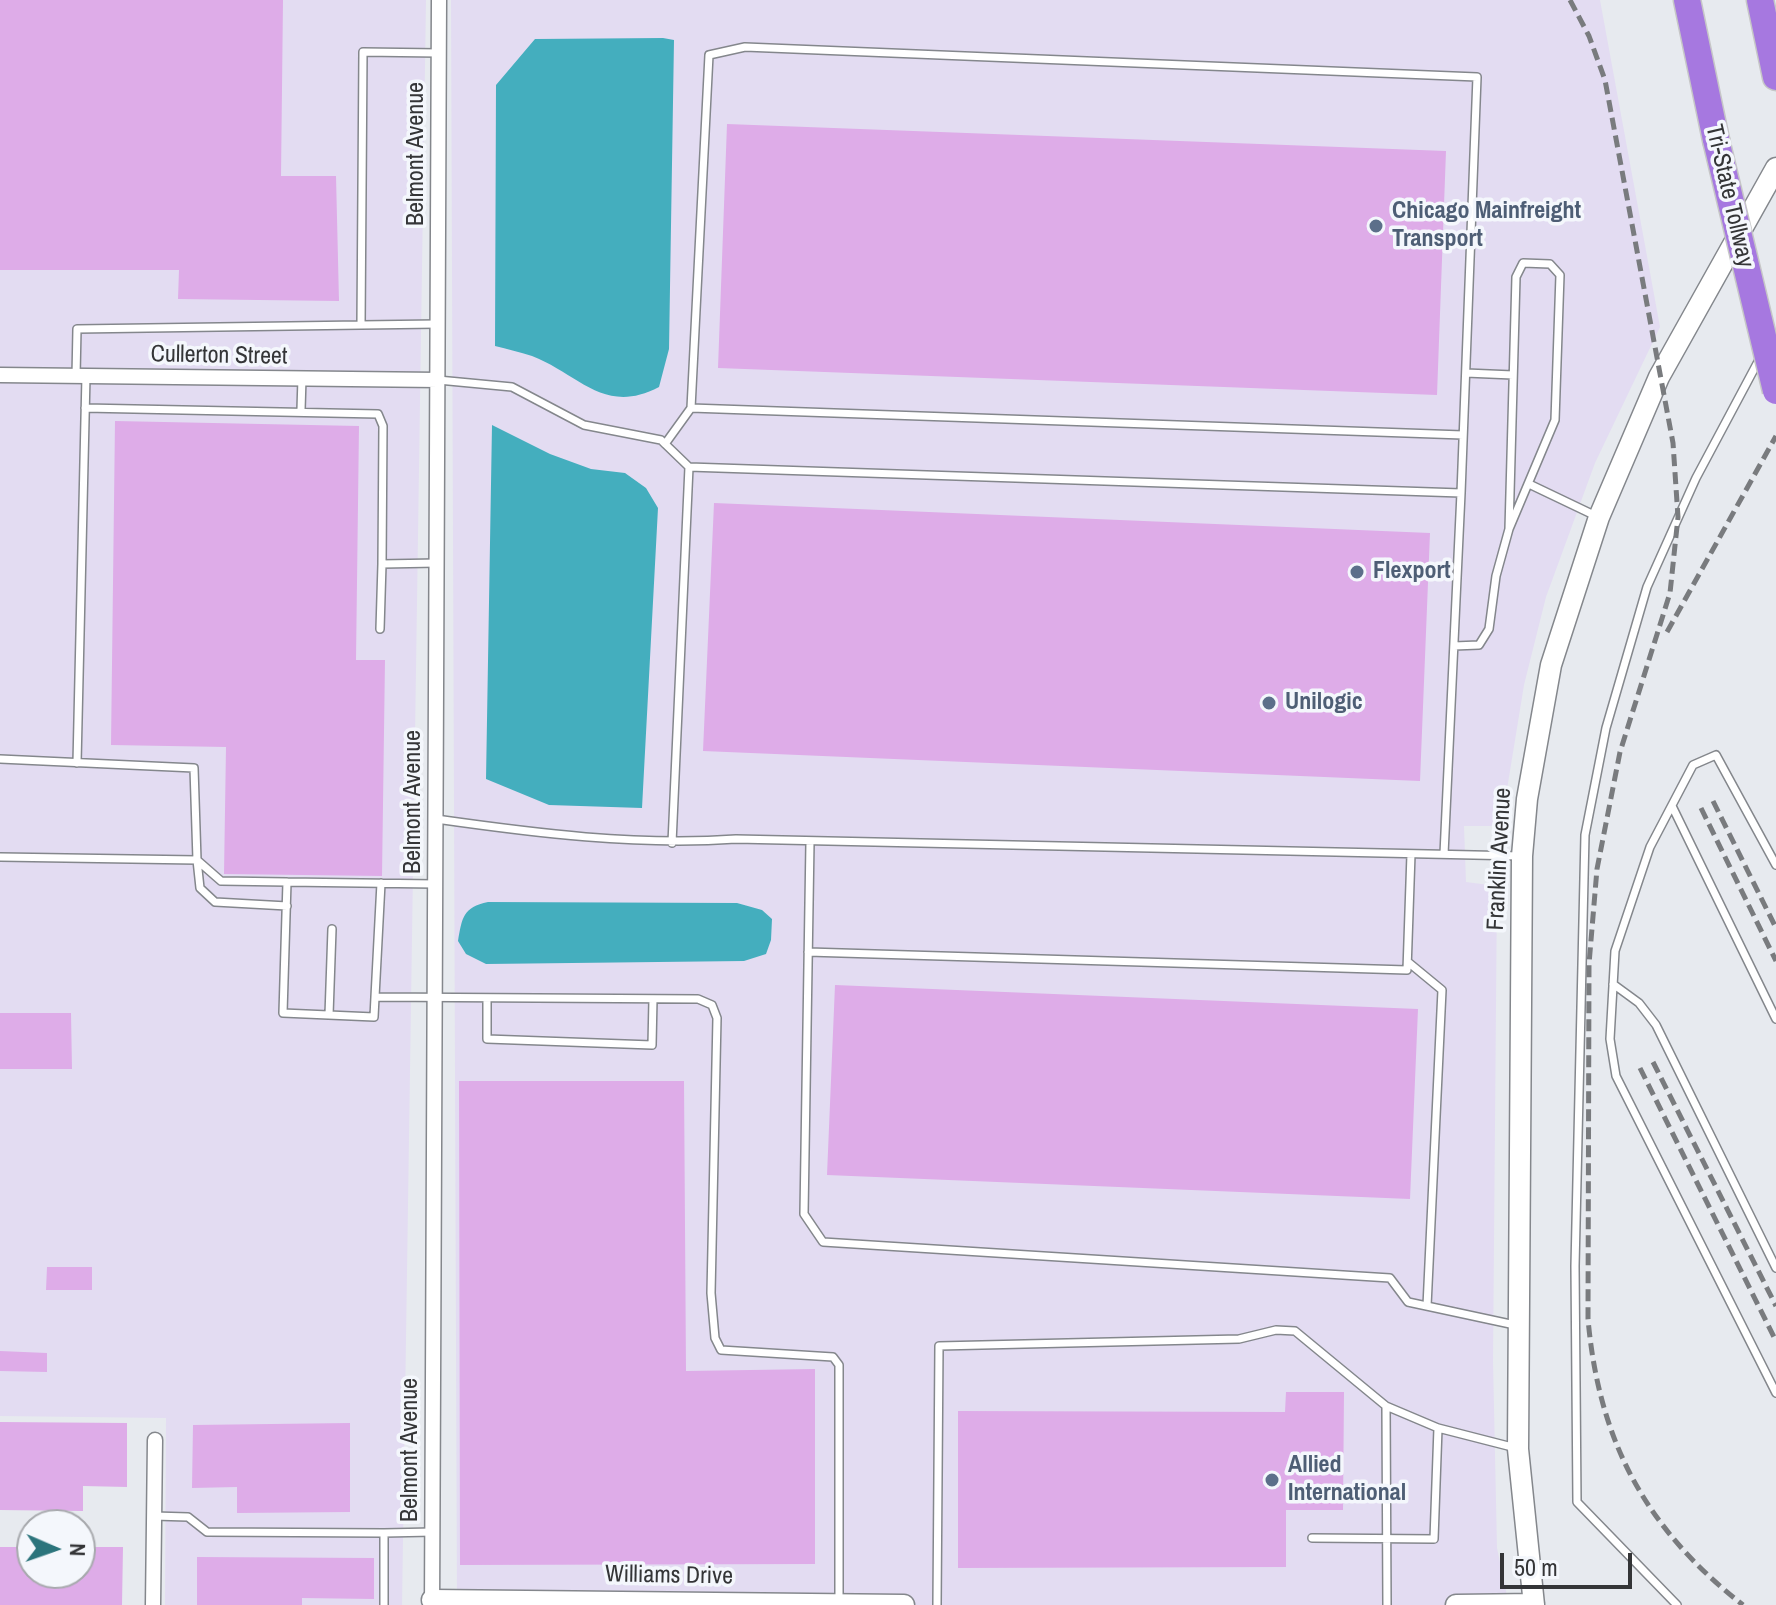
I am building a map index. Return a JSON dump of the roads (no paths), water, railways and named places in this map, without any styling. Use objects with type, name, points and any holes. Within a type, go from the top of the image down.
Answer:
[{"type":"highway","name":"Tri-State Tollway","points":[[1687,0],[1716,140],[1776,391]]},
{"type":"highway","points":[[1760,0],[1776,77]]},
{"type":"main road","name":"Franklin Avenue","points":[[1534,1605],[1518,1449],[1522,856],[1527,799],[1551,665],[1599,517],[1659,377],[1776,168]]},
{"type":"main road","name":"Williams Drive","points":[[432,1602],[904,1605]]},
{"type":"main road","points":[[1456,1605],[1534,1605]]},
{"type":"street","name":"Belmont Avenue","points":[[432,1602],[439,0]]},
{"type":"street","name":"Cullerton Street","points":[[0,375],[438,380]]},
{"type":"street","points":[[153,1605],[155,1440]]},
{"type":"lane","points":[[665,444],[691,408],[709,55],[745,47],[1477,77],[1444,854]]},
{"type":"lane","points":[[361,325],[363,52],[439,53]]},
{"type":"lane","points":[[1454,646],[1479,645],[1485,639],[1509,529],[1519,268],[1523,263],[1550,264],[1560,275],[1555,420],[1509,529]]},
{"type":"lane","points":[[77,763],[85,408],[77,329],[438,324]]},
{"type":"lane","points":[[1677,1605],[1577,1502],[1575,1266],[1585,835],[1606,728],[1647,587],[1696,478],[1776,328]]},
{"type":"lane","points":[[1466,373],[1513,375]]},
{"type":"lane","points":[[301,410],[302,378]]},
{"type":"lane","points":[[438,380],[512,387],[584,425],[661,440],[689,467],[1461,493]]},
{"type":"lane","points":[[85,408],[370,411],[382,420],[380,629]]},
{"type":"lane","points":[[691,408],[1463,435]]},
{"type":"lane","points":[[672,843],[689,467]]},
{"type":"lane","points":[[1529,484],[1599,517]]},
{"type":"lane","points":[[382,564],[437,563]]},
{"type":"lane","points":[[1776,865],[1716,755],[1693,765],[1650,847],[1615,951],[1610,1039],[1616,1076],[1776,1393]]},
{"type":"lane","points":[[0,759],[194,768],[200,888],[215,902],[287,906]]},
{"type":"lane","points":[[1672,806],[1776,1019]]},
{"type":"lane","points":[[436,819],[517,830],[672,843],[736,839],[1522,856]]},
{"type":"lane","points":[[810,842],[804,1214],[823,1242],[1390,1278],[1408,1302],[1518,1326]]},
{"type":"lane","points":[[808,952],[1407,970],[1411,854]]},
{"type":"lane","points":[[0,857],[197,860],[221,881],[435,884]]},
{"type":"lane","points":[[287,882],[283,1013],[374,1017],[381,883]]},
{"type":"lane","points":[[329,1015],[332,929]]},
{"type":"lane","points":[[1408,962],[1442,990],[1427,1306]]},
{"type":"lane","points":[[1613,984],[1639,1003],[1656,1025],[1776,1268]]},
{"type":"lane","points":[[375,997],[698,999],[712,1005],[717,1018],[711,1293],[715,1338],[721,1350],[833,1357],[839,1365],[839,1604]]},
{"type":"lane","points":[[487,999],[487,1039],[652,1045],[653,999]]},
{"type":"lane","points":[[937,1605],[939,1346],[1239,1339],[1276,1330],[1295,1331],[1386,1406],[1438,1428],[1518,1449]]},
{"type":"lane","points":[[1386,1406],[1387,1605]]},
{"type":"lane","points":[[1312,1538],[1434,1539],[1438,1428]]},
{"type":"lane","points":[[154,1516],[188,1517],[207,1532],[433,1532]]},
{"type":"lane","points":[[384,1533],[384,1605]]},
{"type":"water","points":[[535,39],[674,40],[669,349],[659,387],[640,395],[607,395],[532,356],[495,346],[496,85]]},
{"type":"water","points":[[492,425],[550,454],[591,469],[625,473],[646,488],[658,508],[642,808],[549,805],[486,779]]},
{"type":"water","points":[[488,902],[737,903],[762,910],[772,919],[771,940],[766,954],[744,961],[486,964],[466,954],[458,941],[465,915],[473,907]]},
{"type":"railway","points":[[1570,0],[1589,36],[1605,80],[1673,443],[1678,517],[1670,593],[1620,752],[1597,869],[1589,964],[1588,1319],[1603,1405],[1616,1444],[1633,1480],[1679,1546],[1743,1605]]},
{"type":"railway","points":[[1667,632],[1776,436]]},
{"type":"railway","points":[[1713,801],[1776,928]]},
{"type":"railway","points":[[1701,808],[1776,961]]},
{"type":"railway","points":[[1653,1062],[1776,1306]]},
{"type":"railway","points":[[1640,1068],[1776,1341]]},
{"type":"place","name":"Chicago Mainfreight Transport","points":[[1376,226]]},
{"type":"place","name":"Flexport","points":[[1357,572]]},
{"type":"place","name":"Unilogic","points":[[1269,703]]},
{"type":"place","name":"Allied International","points":[[1272,1480]]}]
